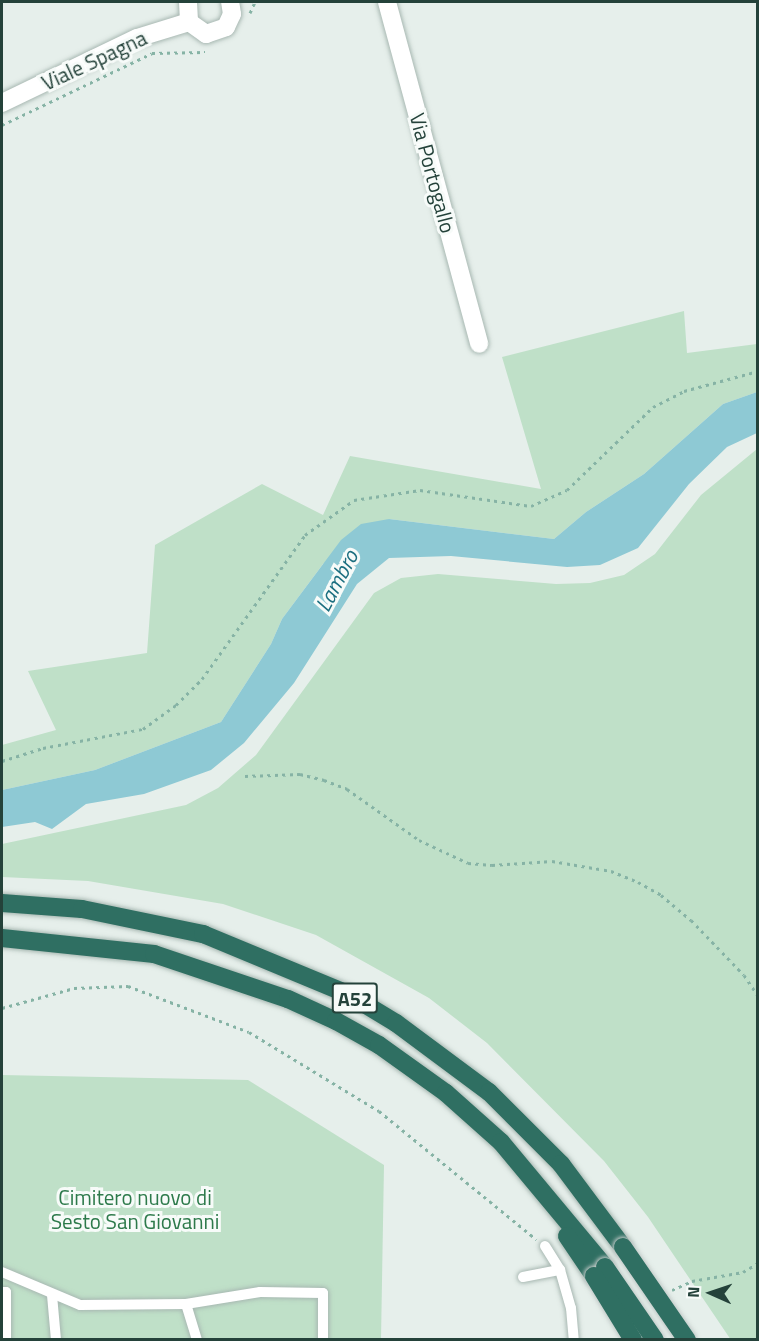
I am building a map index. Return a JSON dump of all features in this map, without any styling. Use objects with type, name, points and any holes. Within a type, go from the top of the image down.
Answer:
[{"type":"highway","name":"A52","points":[[2,903],[94,910],[203,934],[348,994],[396,1023],[489,1092],[561,1164],[623,1247],[687,1340]]},
{"type":"highway","name":"A52","points":[[2,938],[154,954],[288,999],[379,1045],[446,1093],[501,1142],[599,1271],[655,1340]]},
{"type":"highway","points":[[599,1271],[633,1340]]},
{"type":"street","points":[[188,2],[189,22],[206,34],[220,32],[230,21],[230,2]]},
{"type":"street","name":"Via Portogallo","points":[[387,2],[479,344]]},
{"type":"street","name":"Viale Spagna","points":[[2,103],[137,38],[189,22]]},
{"type":"lane","points":[[545,1246],[560,1270],[571,1308],[574,1340]]},
{"type":"lane","points":[[523,1277],[560,1270]]},
{"type":"lane","points":[[2,1272],[80,1305],[186,1304],[260,1292],[323,1293],[323,1340]]},
{"type":"lane","points":[[2,1292],[6,1292],[6,1340]]},
{"type":"lane","points":[[52,1295],[56,1340]]},
{"type":"lane","points":[[186,1304],[197,1340]]},
{"type":"path","points":[[2,125],[152,53],[202,53]]},
{"type":"path","points":[[2,761],[43,748],[143,729],[176,705],[202,679],[304,535],[354,500],[420,489],[506,505],[540,503],[567,490],[653,407],[684,391],[758,371]]},
{"type":"path","points":[[245,776],[300,774],[324,780],[347,789],[418,840],[468,862],[552,861],[611,871],[638,882],[661,895],[691,920],[744,975],[758,996]]},
{"type":"path","points":[[2,1008],[74,988],[128,986],[249,1032],[379,1111],[545,1246]]},
{"type":"green space","points":[[684,311],[687,353],[757,344],[757,392],[723,404],[644,474],[586,512],[554,539],[389,519],[323,564],[282,619],[271,644],[221,722],[95,770],[2,790],[2,745],[56,730],[28,671],[147,653],[155,545],[262,484],[323,515],[350,456],[541,489],[502,357]]},
{"type":"green space","points":[[757,449],[758,1339],[731,1340],[648,1217],[604,1161],[487,1043],[429,998],[316,935],[223,904],[88,881],[2,877],[2,844],[186,805],[218,788],[256,755],[374,593],[401,578],[438,574],[556,584],[590,583],[624,575],[655,554],[701,495]]},
{"type":"green space","name":"Cimitero nuovo di Sesto San Giovanni","points":[[2,1075],[248,1080],[384,1165],[381,1339],[2,1340]]},
{"type":"water","name":"Lambro","points":[[757,392],[757,433],[727,447],[689,484],[638,548],[600,565],[567,567],[451,556],[389,558],[357,584],[294,683],[244,743],[211,770],[144,794],[86,804],[52,829],[35,822],[2,827],[2,790],[95,770],[221,722],[271,644],[282,619],[341,540],[361,524],[389,519],[554,539],[586,512],[644,474],[723,404]]}]
